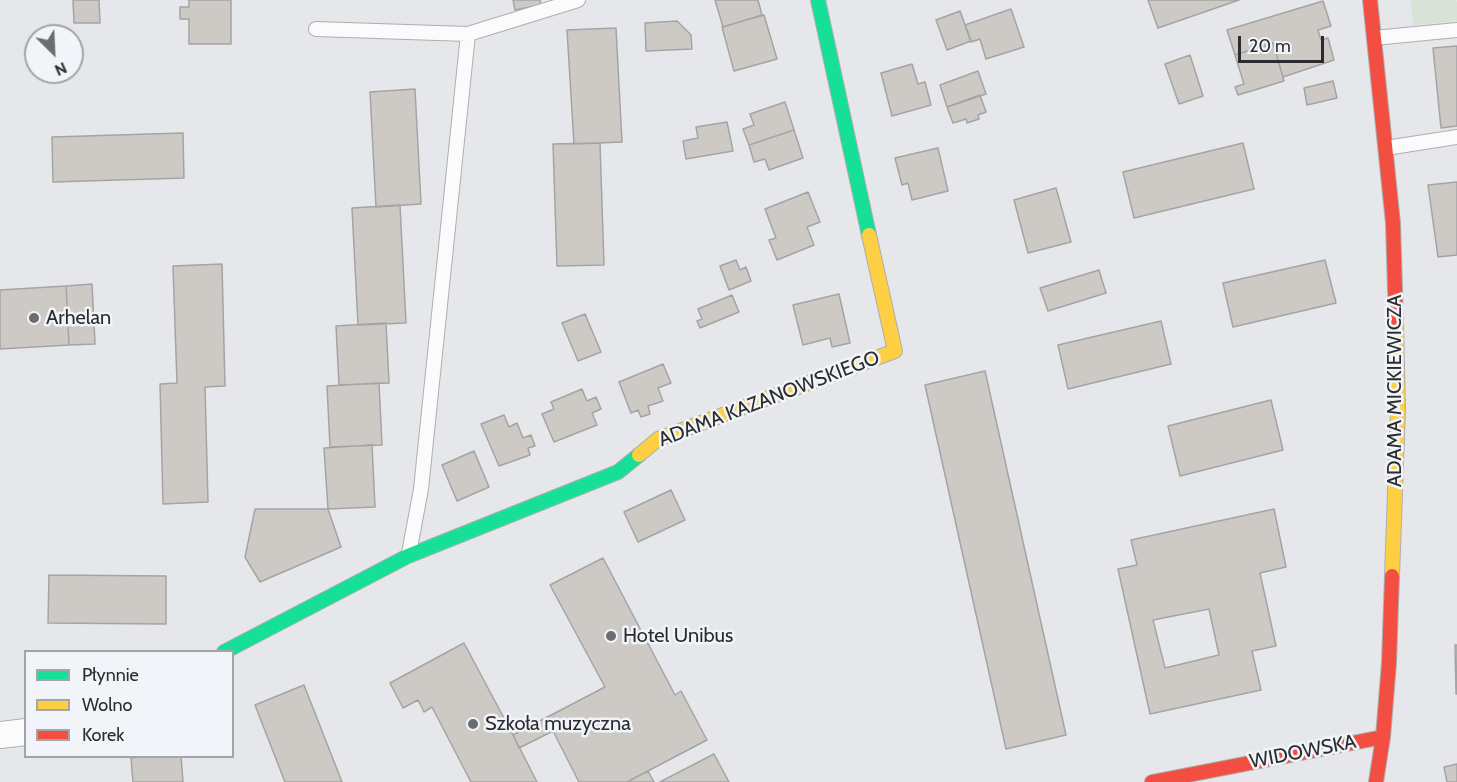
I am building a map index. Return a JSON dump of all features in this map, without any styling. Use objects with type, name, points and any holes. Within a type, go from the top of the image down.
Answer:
[{"type":"street","name":"ADAMA KAZANOWSKIEGO","points":[[226,650],[408,556],[618,472],[658,439],[895,351],[818,0]]},
{"type":"street","name":"ADAMA MICKIEWICZA","points":[[1370,0],[1393,223],[1398,409],[1389,663],[1383,736],[1376,782]]},
{"type":"street","points":[[0,735],[24,732]]},
{"type":"street","name":"WIDOWSKA","points":[[1152,782],[1383,736]]},
{"type":"lane","points":[[316,29],[468,34],[578,0]]},
{"type":"lane","points":[[1374,38],[1457,30]]},
{"type":"lane","points":[[408,556],[423,478],[468,34]]},
{"type":"lane","points":[[1386,148],[1457,137]]},
{"type":"shaded area","points":[[1411,0],[1454,0],[1457,2],[1457,21],[1413,25]]},
{"type":"building","points":[[73,0],[99,0],[100,23],[74,23]]},
{"type":"building","points":[[189,0],[231,0],[231,44],[189,44],[189,19],[180,19],[180,7],[189,7]]},
{"type":"building","points":[[513,0],[540,0],[541,5],[515,10]]},
{"type":"building","points":[[715,0],[758,0],[762,15],[723,27]]},
{"type":"building","points":[[1148,0],[1239,0],[1158,28]]},
{"type":"building","points":[[1323,1],[1331,26],[1318,30],[1321,40],[1328,38],[1334,60],[1283,77],[1273,43],[1235,55],[1227,30]]},
{"type":"building","points":[[1011,9],[1024,47],[986,59],[980,39],[971,42],[965,25]]},
{"type":"building","points":[[960,11],[971,41],[947,50],[936,20]]},
{"type":"building","points":[[764,15],[777,59],[734,71],[722,27]]},
{"type":"building","points":[[677,21],[691,35],[692,49],[646,51],[645,23]]},
{"type":"building","points":[[616,28],[622,142],[574,144],[567,30]]},
{"type":"building","points":[[1273,43],[1284,81],[1238,95],[1235,87],[1244,84],[1235,55]]},
{"type":"building","points":[[1457,46],[1457,126],[1441,128],[1433,48]]},
{"type":"building","points":[[1190,55],[1203,96],[1179,104],[1165,64]]},
{"type":"building","points":[[912,64],[918,84],[925,82],[931,105],[892,116],[881,73]]},
{"type":"building","points":[[978,71],[986,94],[947,107],[940,85]]},
{"type":"building","points":[[1333,81],[1337,98],[1307,105],[1304,88]]},
{"type":"building","points":[[415,89],[421,204],[376,207],[370,92]]},
{"type":"building","points":[[980,95],[986,112],[978,115],[979,119],[967,123],[966,119],[953,123],[947,107]]},
{"type":"building","points":[[785,102],[794,130],[749,145],[743,129],[754,125],[750,114]]},
{"type":"building","points":[[727,122],[733,151],[686,159],[683,141],[698,138],[696,127]]},
{"type":"building","points":[[794,130],[803,158],[769,170],[765,159],[754,162],[749,145]]},
{"type":"building","points":[[183,133],[184,178],[53,182],[52,137]]},
{"type":"building","points":[[600,143],[604,265],[557,266],[553,144]]},
{"type":"building","points":[[1243,143],[1254,189],[1134,218],[1123,172]]},
{"type":"building","points":[[938,148],[948,191],[912,200],[908,183],[902,185],[895,158]]},
{"type":"building","points":[[1457,182],[1457,255],[1438,257],[1428,185]]},
{"type":"building","points":[[1056,188],[1071,242],[1028,253],[1014,200]]},
{"type":"building","points":[[808,192],[820,222],[807,227],[814,245],[777,260],[769,240],[776,238],[765,209]]},
{"type":"building","points":[[400,205],[406,323],[358,325],[352,208]]},
{"type":"building","points":[[736,260],[740,270],[746,267],[751,281],[729,290],[720,266]]},
{"type":"building","points":[[1325,260],[1336,303],[1233,327],[1223,283]]},
{"type":"building","points":[[222,264],[225,386],[205,387],[208,502],[163,504],[160,384],[177,383],[173,266]]},
{"type":"building","points":[[1099,270],[1106,293],[1048,311],[1040,288]]},
{"type":"building","points":[[92,284],[95,344],[69,345],[66,286]]},
{"type":"building","name":"Arhelan","points":[[66,286],[69,345],[0,349],[0,290]]},
{"type":"building","points":[[839,294],[850,343],[832,347],[830,338],[803,345],[793,305]]},
{"type":"building","points":[[732,295],[739,312],[700,328],[697,321],[702,319],[698,309]]},
{"type":"building","points":[[585,314],[601,352],[578,361],[562,323]]},
{"type":"building","points":[[1161,321],[1171,364],[1068,389],[1058,345]]},
{"type":"building","points":[[386,323],[389,383],[339,385],[336,326]]},
{"type":"building","points":[[663,364],[671,383],[658,388],[663,401],[648,406],[650,414],[641,417],[638,410],[631,413],[619,382]]},
{"type":"building","points":[[985,371],[1066,735],[1006,749],[925,385]]},
{"type":"building","points":[[379,383],[382,445],[330,447],[327,386]]},
{"type":"building","points":[[582,389],[587,401],[596,397],[601,409],[592,413],[597,425],[554,442],[542,414],[554,409],[551,402]]},
{"type":"building","points":[[1271,400],[1283,450],[1180,476],[1168,426]]},
{"type":"building","points":[[504,415],[509,427],[517,423],[523,438],[531,435],[535,446],[528,448],[530,455],[499,466],[481,424]]},
{"type":"building","points":[[372,445],[375,507],[328,509],[324,448]]},
{"type":"building","points":[[474,451],[489,487],[457,501],[442,465]]},
{"type":"building","points":[[671,490],[685,520],[638,542],[624,512]]},
{"type":"building","points":[[255,509],[328,509],[341,547],[260,582],[245,557]]},
{"type":"building","points":[[1274,509],[1286,567],[1260,573],[1276,646],[1252,651],[1261,690],[1150,714],[1118,569],[1137,565],[1131,540]],"holes":[[[1209,609],[1219,655],[1165,668],[1153,620]]]},
{"type":"building","name":"Hotel Unibus","points":[[603,558],[675,695],[681,691],[707,740],[627,782],[579,782],[553,731],[519,748],[513,735],[605,687],[550,585]]},
{"type":"building","points":[[49,575],[166,576],[166,624],[48,623]]},
{"type":"building","name":"Szkoła muzyczna","points":[[464,643],[537,782],[471,782],[432,707],[424,712],[418,700],[403,708],[390,683]]},
{"type":"building","points":[[1455,645],[1457,645],[1457,694],[1456,694]]},
{"type":"building","points":[[304,685],[342,782],[285,782],[255,705]]},
{"type":"building","points":[[714,754],[729,782],[660,782]]},
{"type":"building","points":[[131,758],[181,758],[183,782],[133,782]]},
{"type":"building","points":[[1457,764],[1457,782],[1447,782],[1444,767]]},
{"type":"building","points":[[648,771],[654,782],[627,782]]},
{"type":"traffic: fast","points":[[818,0],[869,235]]},
{"type":"traffic: fast","points":[[228,650],[408,556],[618,472],[639,455]]},
{"type":"traffic: slow","points":[[639,455],[658,439],[895,351],[869,235]]},
{"type":"traffic: slow","points":[[1392,576],[1398,409],[1396,323]]},
{"type":"traffic: jam","points":[[1370,0],[1393,223],[1396,323]]},
{"type":"traffic: jam","points":[[1376,782],[1383,737],[1389,663],[1392,576]]},
{"type":"traffic: jam","points":[[1152,782],[1383,737]]},
{"type":"place","name":"Arhelan","points":[[34,318]]},
{"type":"place","name":"Hotel Unibus","points":[[611,636]]},
{"type":"place","name":"Szkoła muzyczna","points":[[473,724]]}]
